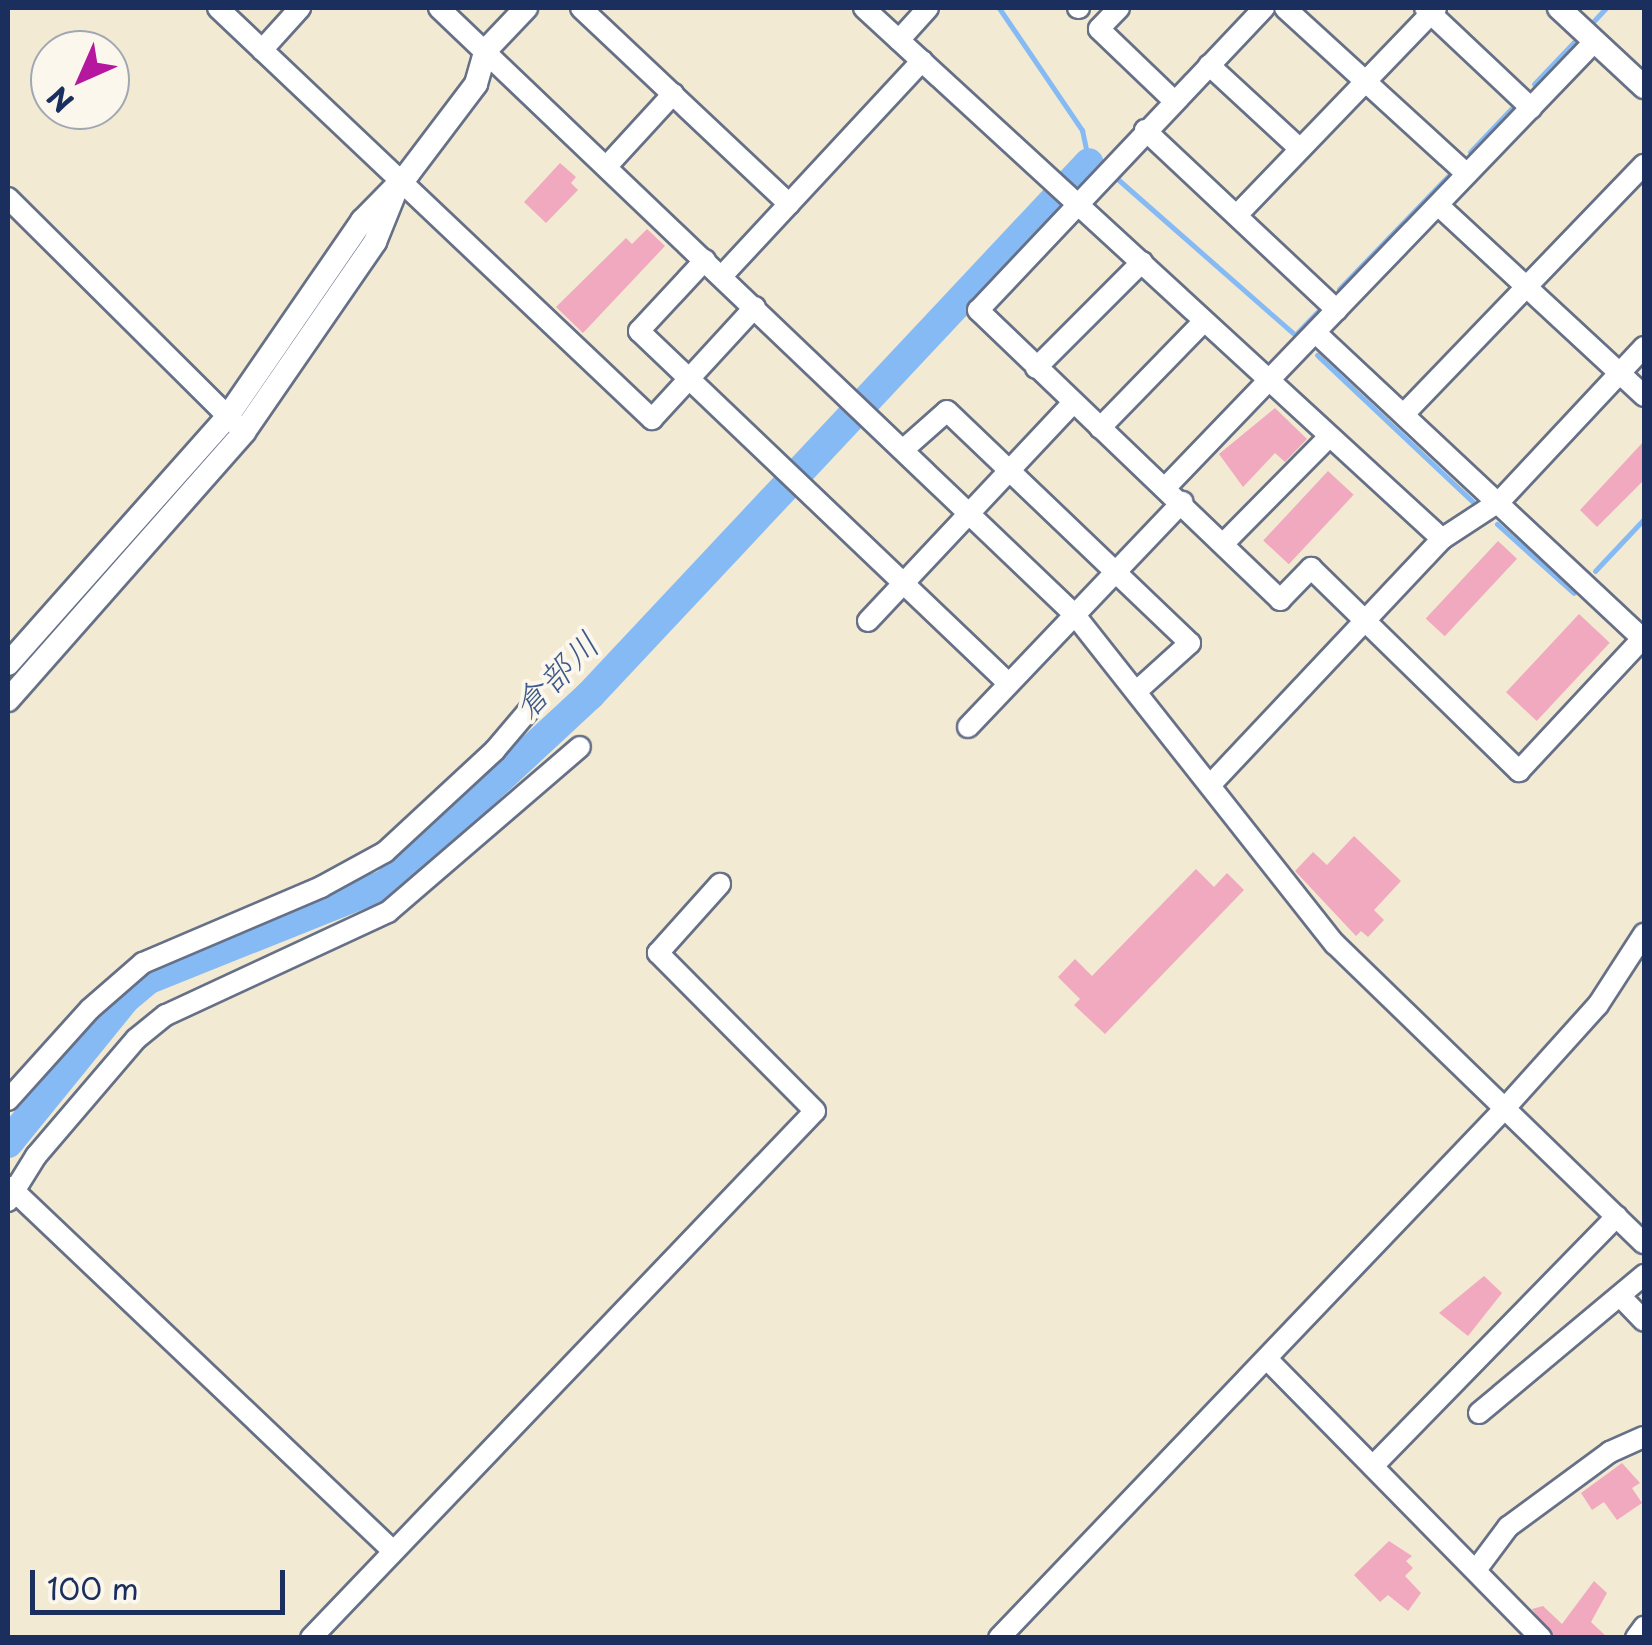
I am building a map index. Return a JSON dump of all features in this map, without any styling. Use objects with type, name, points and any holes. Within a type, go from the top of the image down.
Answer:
[{"type":"street","points":[[218,8],[652,419],[755,307]]},
{"type":"street","points":[[262,50],[300,8]]},
{"type":"street","points":[[439,8],[1074,614],[1212,782],[1335,944],[1644,1242]]},
{"type":"street","points":[[8,700],[236,424],[375,242],[399,183],[476,84],[486,50],[526,8]]},
{"type":"street","points":[[582,8],[789,204]]},
{"type":"street","points":[[864,8],[1442,539]]},
{"type":"street","points":[[898,40],[928,8]]},
{"type":"street","points":[[1119,8],[1099,29],[1172,99]]},
{"type":"street","points":[[1264,8],[1108,169],[1069,197],[978,310],[1224,542],[1280,600],[1311,568],[1519,771],[1644,639],[1317,334]]},
{"type":"street","points":[[1285,8],[1468,174]]},
{"type":"street","points":[[1559,8],[1644,87]]},
{"type":"street","points":[[1236,215],[1366,83],[1430,9],[1531,108]]},
{"type":"street","points":[[968,727],[1116,570],[1271,380],[1595,41]]},
{"type":"street","points":[[722,276],[922,61]]},
{"type":"street","points":[[1209,65],[1300,150]]},
{"type":"street","points":[[607,166],[673,94]]},
{"type":"street","points":[[1144,130],[1338,310]]},
{"type":"street","points":[[1404,414],[1644,165]]},
{"type":"street","points":[[8,198],[236,424]]},
{"type":"street","points":[[1438,205],[1644,396]]},
{"type":"street","points":[[705,260],[640,330],[793,481],[1008,683]]},
{"type":"street","points":[[1036,368],[1142,262]]},
{"type":"street","points":[[1100,428],[1204,320]]},
{"type":"street","points":[[1212,782],[1442,539],[1500,502],[1644,347]]},
{"type":"street","points":[[868,622],[1073,403]]},
{"type":"street","points":[[904,449],[947,411],[1012,468],[1190,643],[1138,690]]},
{"type":"street","points":[[8,664],[236,424]]},
{"type":"street","points":[[1224,542],[1329,437]]},
{"type":"street","points":[[8,1100],[90,1009],[144,962],[321,887],[386,852],[495,750],[534,704]]},
{"type":"street","points":[[393,1551],[11,1192],[36,1156],[136,1040],[166,1015],[388,912],[580,747]]},
{"type":"street","points":[[310,1638],[815,1111],[658,953],[720,884]]},
{"type":"street","points":[[999,1638],[1506,1107],[1598,1006],[1644,934]]},
{"type":"street","points":[[1373,1466],[1617,1216]]},
{"type":"street","points":[[1479,1414],[1622,1298],[1644,1275]]},
{"type":"street","points":[[1622,1298],[1644,1321]]},
{"type":"street","points":[[1267,1359],[1541,1638]]},
{"type":"street","points":[[1476,1570],[1508,1528],[1610,1452],[1644,1436]]},
{"type":"street","points":[[1636,1638],[1644,1628]]},
{"type":"building","points":[[560,163],[576,177],[571,183],[578,190],[546,223],[524,202]]},
{"type":"building","points":[[647,229],[665,246],[583,333],[556,307],[626,238],[632,244]]},
{"type":"building","points":[[1275,408],[1307,439],[1285,462],[1275,453],[1243,487],[1219,454]]},
{"type":"building","points":[[1644,441],[1644,480],[1597,527],[1580,510]]},
{"type":"building","points":[[1328,471],[1354,495],[1289,564],[1263,540]]},
{"type":"building","points":[[1498,541],[1517,559],[1445,636],[1426,619]]},
{"type":"building","points":[[1579,614],[1610,643],[1537,721],[1506,692]]},
{"type":"building","points":[[1354,836],[1401,881],[1374,910],[1384,920],[1368,937],[1361,931],[1356,936],[1295,871],[1313,852],[1327,865]]},
{"type":"building","points":[[1196,869],[1214,887],[1227,873],[1244,890],[1105,1034],[1074,1005],[1080,999],[1058,977],[1075,959],[1092,976]]},
{"type":"building","points":[[1484,1276],[1502,1293],[1468,1336],[1439,1313]]},
{"type":"building","points":[[1622,1463],[1640,1483],[1632,1488],[1642,1503],[1617,1520],[1604,1502],[1592,1510],[1581,1493]]},
{"type":"building","points":[[1389,1541],[1412,1556],[1406,1561],[1413,1568],[1405,1576],[1421,1593],[1408,1611],[1388,1595],[1380,1602],[1354,1575]]},
{"type":"building","points":[[1594,1581],[1607,1593],[1591,1622],[1608,1638],[1554,1638],[1532,1609],[1543,1606],[1562,1624]]},
{"type":"waterway","points":[[999,8],[1082,130],[1089,163],[1103,170]]},
{"type":"waterway","points":[[1590,25],[1606,8]]},
{"type":"waterway","points":[[1534,84],[1574,42]]},
{"type":"waterway","points":[[1470,152],[1511,109]]},
{"type":"waterway","name":"倉部川","points":[[8,1143],[126,998],[149,979],[386,884],[590,695],[1089,163]]},
{"type":"waterway","points":[[1113,175],[1295,335],[1318,311]]},
{"type":"waterway","points":[[1339,289],[1448,176]]},
{"type":"waterway","points":[[1317,355],[1474,503]]},
{"type":"waterway","points":[[1595,571],[1644,519]]},
{"type":"waterway","points":[[1497,524],[1574,593]]}]
